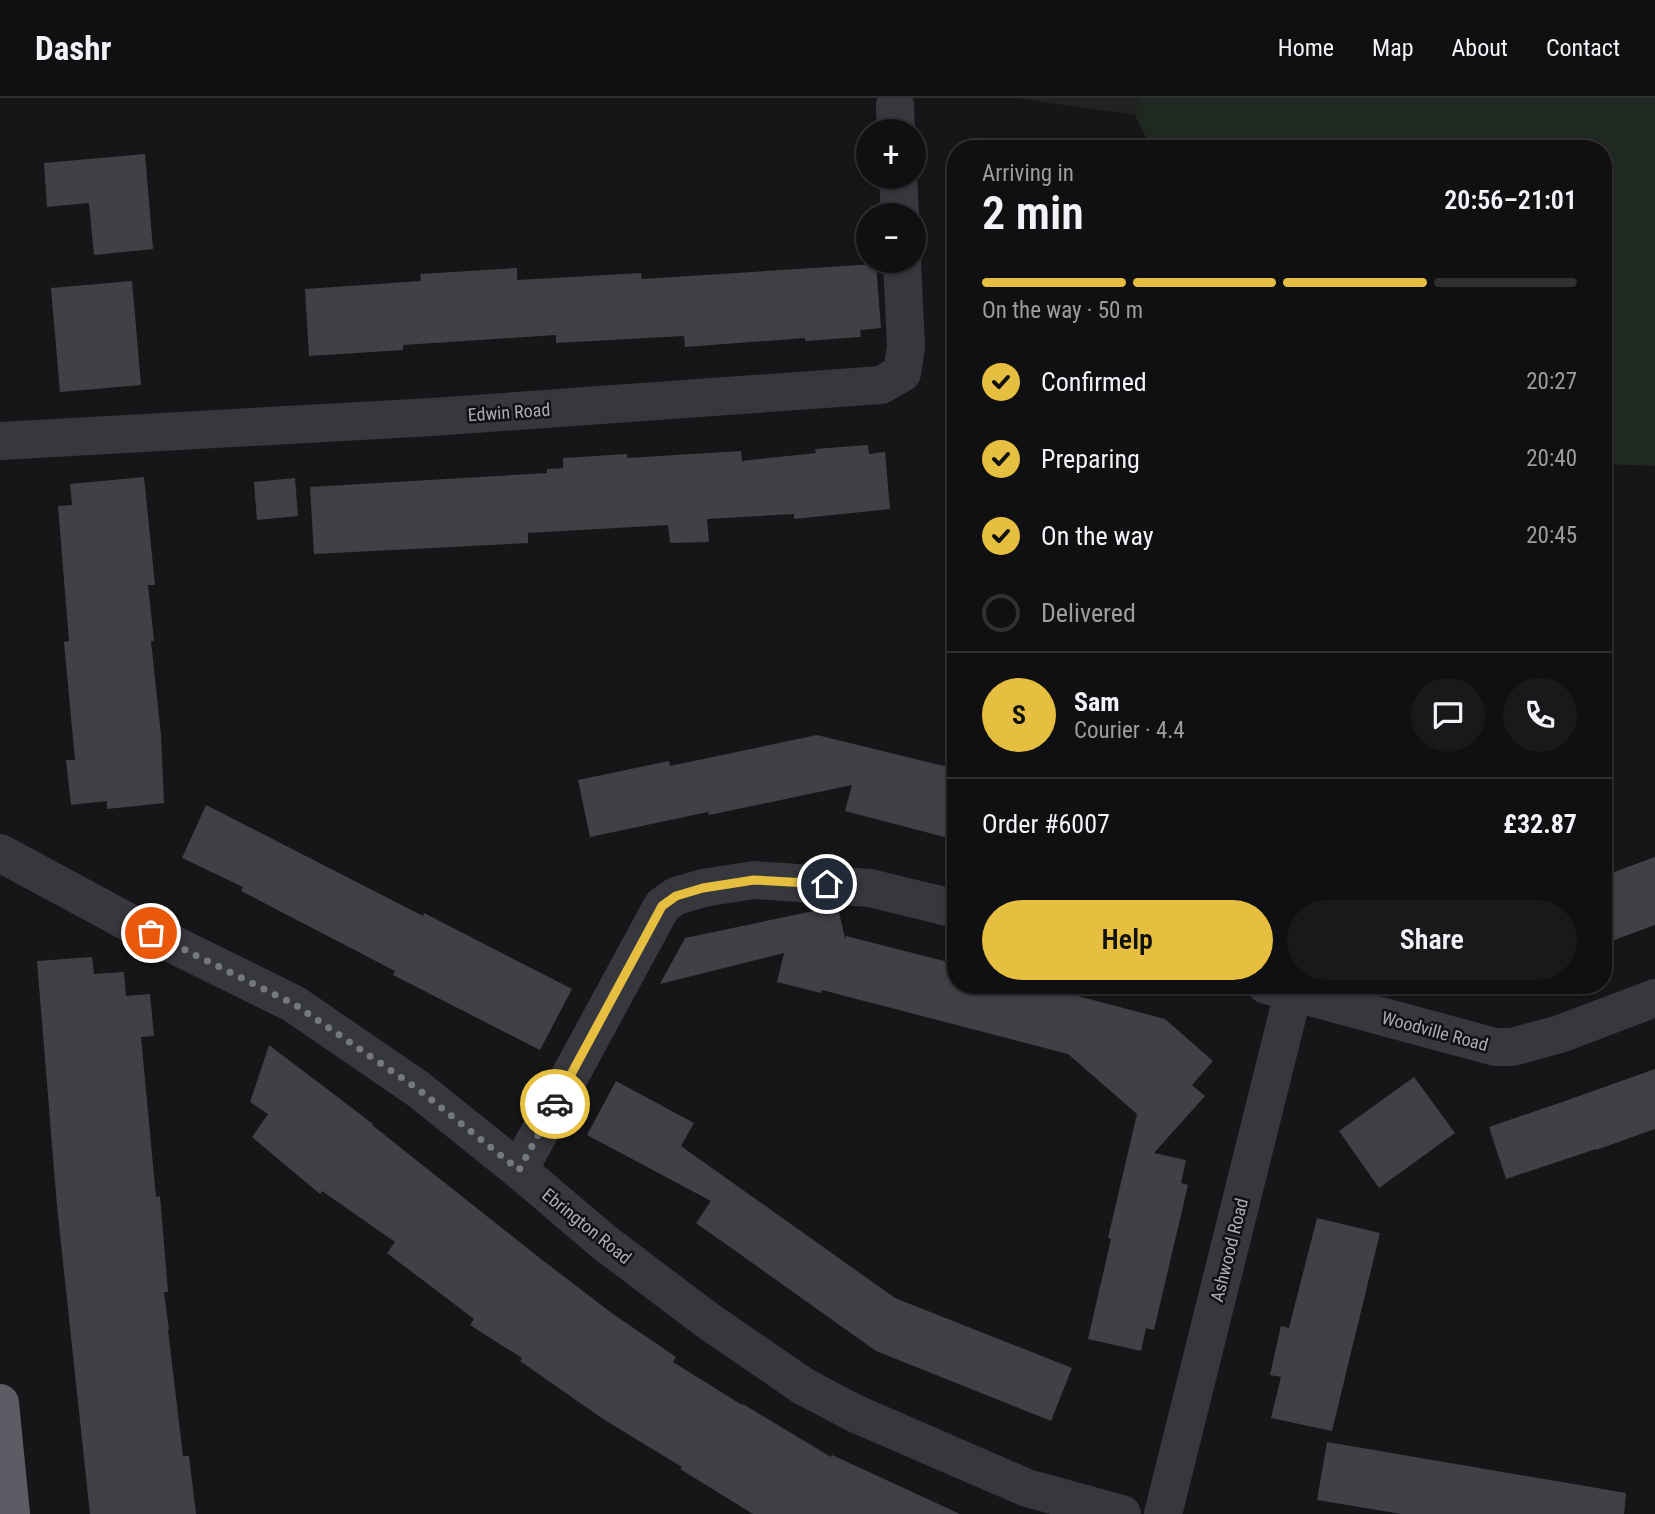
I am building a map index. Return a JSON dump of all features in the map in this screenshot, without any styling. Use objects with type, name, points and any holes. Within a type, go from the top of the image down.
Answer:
[{"type":"highway","points":[[0,1403],[10,1514]]},
{"type":"street","name":"Edwin Road","points":[[0,441],[418,418],[881,385],[902,373],[906,346],[903,273]]},
{"type":"street","name":"Ebrington Road","points":[[0,853],[128,922],[294,1004],[418,1089],[605,1243],[707,1320],[803,1386],[854,1413],[1027,1488],[1122,1514]]},
{"type":"street","points":[[519,1170],[662,906],[676,896],[703,888],[754,880],[870,888],[947,907]]},
{"type":"street","name":"Ashwood Road","points":[[1163,1514],[1284,994]]},
{"type":"street","name":"Woodville Road","points":[[1306,994],[1495,1047],[1512,1047],[1560,1034],[1655,998]]},
{"type":"shaded area","points":[[1015,98],[1138,98],[1135,115]]},
{"type":"shaded area","points":[[1138,98],[1655,98],[1655,466],[1612,464],[1612,140],[1148,140],[1135,115]]},
{"type":"building","points":[[145,154],[153,249],[94,255],[89,203],[47,207],[44,163]]},
{"type":"building","points":[[856,265],[856,273],[877,273],[881,328],[860,330],[861,337],[805,341],[805,338],[685,347],[684,336],[556,343],[556,335],[403,345],[403,350],[309,356],[305,289],[421,281],[420,274],[517,268],[517,280],[641,273],[642,279]]},
{"type":"building","points":[[132,281],[141,385],[60,392],[51,288]]},
{"type":"building","points":[[868,445],[869,454],[885,452],[890,509],[794,519],[794,514],[707,519],[709,542],[670,543],[668,525],[528,533],[528,543],[314,554],[310,487],[547,473],[547,469],[563,468],[563,458],[627,454],[627,458],[741,451],[742,461],[816,453],[815,449]]},
{"type":"building","points":[[144,477],[155,585],[148,585],[164,803],[107,809],[107,801],[71,805],[66,760],[75,760],[64,642],[69,641],[58,506],[72,505],[70,484]]},
{"type":"building","points":[[295,478],[298,516],[257,520],[254,482]]},
{"type":"building","points":[[817,735],[947,767],[947,838],[845,811],[852,785],[590,837],[578,780],[669,761],[670,766]]},
{"type":"building","points":[[206,805],[572,989],[540,1050],[393,975],[395,971],[241,891],[243,887],[182,858]]},
{"type":"building","points":[[1655,857],[1655,925],[1612,941],[1612,873]]},
{"type":"building","points":[[838,908],[845,939],[846,936],[947,962],[947,994],[1070,994],[1165,1019],[1213,1061],[1192,1085],[1205,1096],[1154,1153],[1186,1160],[1181,1183],[1188,1185],[1154,1330],[1146,1328],[1141,1351],[1088,1339],[1137,1114],[1068,1054],[822,990],[821,993],[777,982],[784,953],[660,984],[685,938]]},
{"type":"building","points":[[92,957],[94,974],[124,972],[126,996],[150,994],[154,1036],[141,1037],[156,1197],[160,1196],[168,1292],[164,1292],[168,1330],[183,1456],[189,1456],[196,1514],[90,1514],[57,1206],[37,961]]},
{"type":"building","points":[[269,1045],[373,1124],[541,1259],[613,1314],[676,1357],[673,1362],[831,1457],[832,1455],[960,1514],[753,1514],[603,1419],[520,1361],[522,1358],[470,1325],[474,1319],[387,1253],[395,1242],[322,1191],[320,1194],[252,1137],[268,1114],[250,1102]]},
{"type":"building","points":[[1655,1069],[1655,1129],[1506,1179],[1489,1127]]},
{"type":"building","points":[[1414,1077],[1455,1133],[1379,1188],[1339,1131]]},
{"type":"building","points":[[616,1081],[694,1123],[681,1146],[895,1298],[1072,1368],[1051,1421],[876,1351],[696,1223],[711,1201],[587,1135]]},
{"type":"building","points":[[1317,1218],[1380,1233],[1332,1431],[1271,1418],[1281,1377],[1270,1375],[1281,1326],[1289,1328]]},
{"type":"building","points":[[1327,1442],[1626,1493],[1624,1514],[1401,1514],[1317,1500]]},
{"type":"way so far","points":[[151,933],[294,1004],[418,1089],[519,1170],[555,1104]]},
{"type":"route","points":[[555,1104],[662,906],[676,896],[703,888],[754,880],[827,884]]}]
